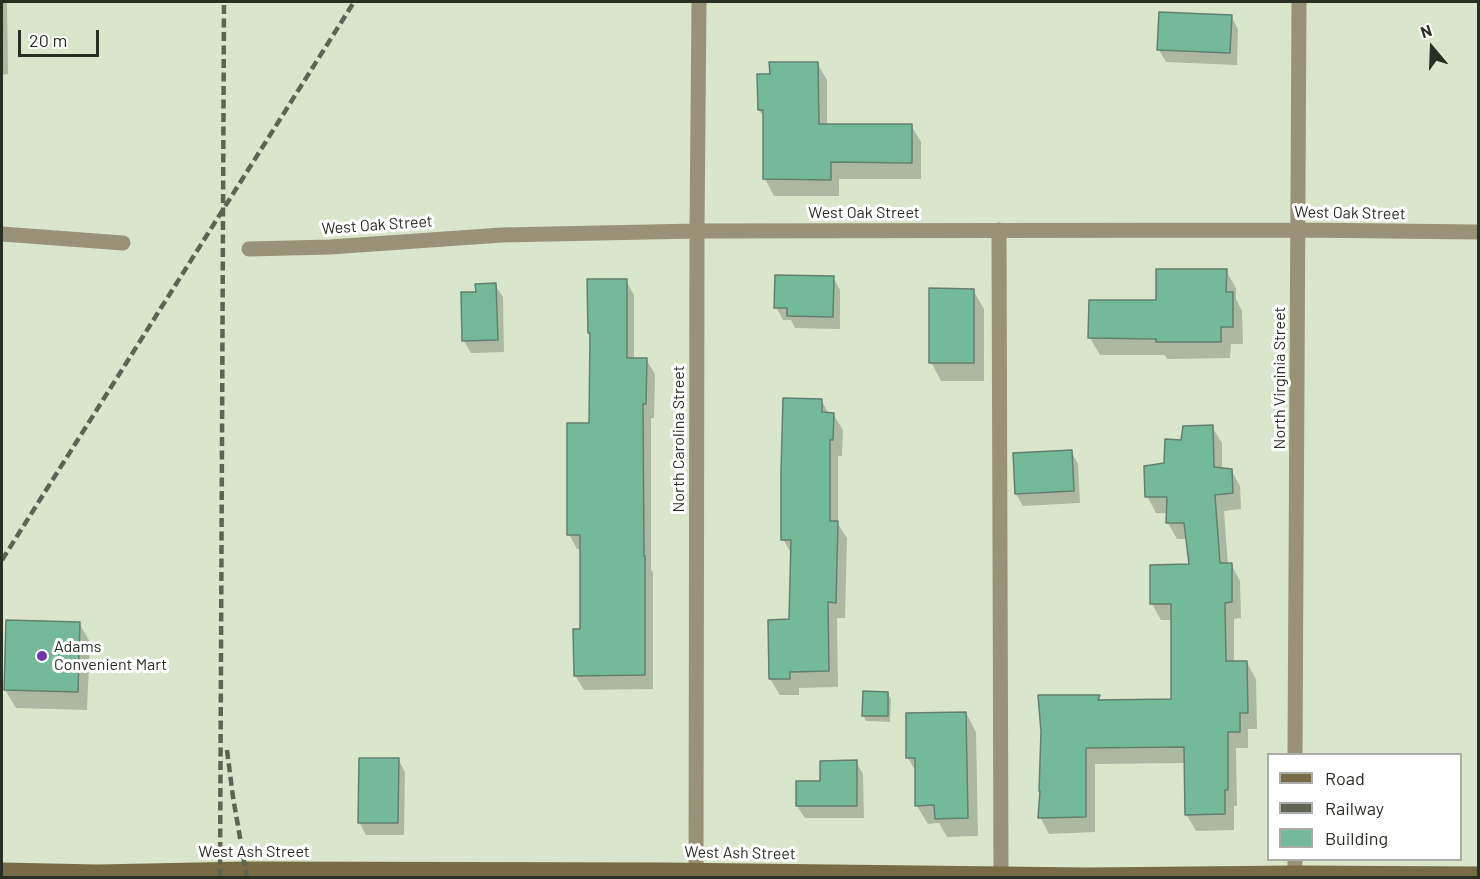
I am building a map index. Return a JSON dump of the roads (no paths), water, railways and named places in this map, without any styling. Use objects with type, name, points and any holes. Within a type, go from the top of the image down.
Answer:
[{"type":"main road","name":"West Ash Street","points":[[2,870],[98,875],[246,869],[697,874],[1099,875],[1295,870],[1479,874]]},
{"type":"street","name":"North Carolina Street","points":[[697,874],[699,2]]},
{"type":"street","name":"North Virginia Street","points":[[1295,753],[1299,2]]},
{"type":"street","points":[[999,230],[1001,874]]},
{"type":"street","name":"West Oak Street","points":[[249,249],[330,247],[502,235],[697,231],[1479,232]]},
{"type":"street","points":[[2,234],[123,243]]},
{"type":"railway","points":[[220,878],[224,2]]},
{"type":"railway","points":[[2,560],[354,2]]},
{"type":"railway","points":[[227,750],[247,878]]},
{"type":"place","name":"Adams Convenient Mart","points":[[42,656]]}]
